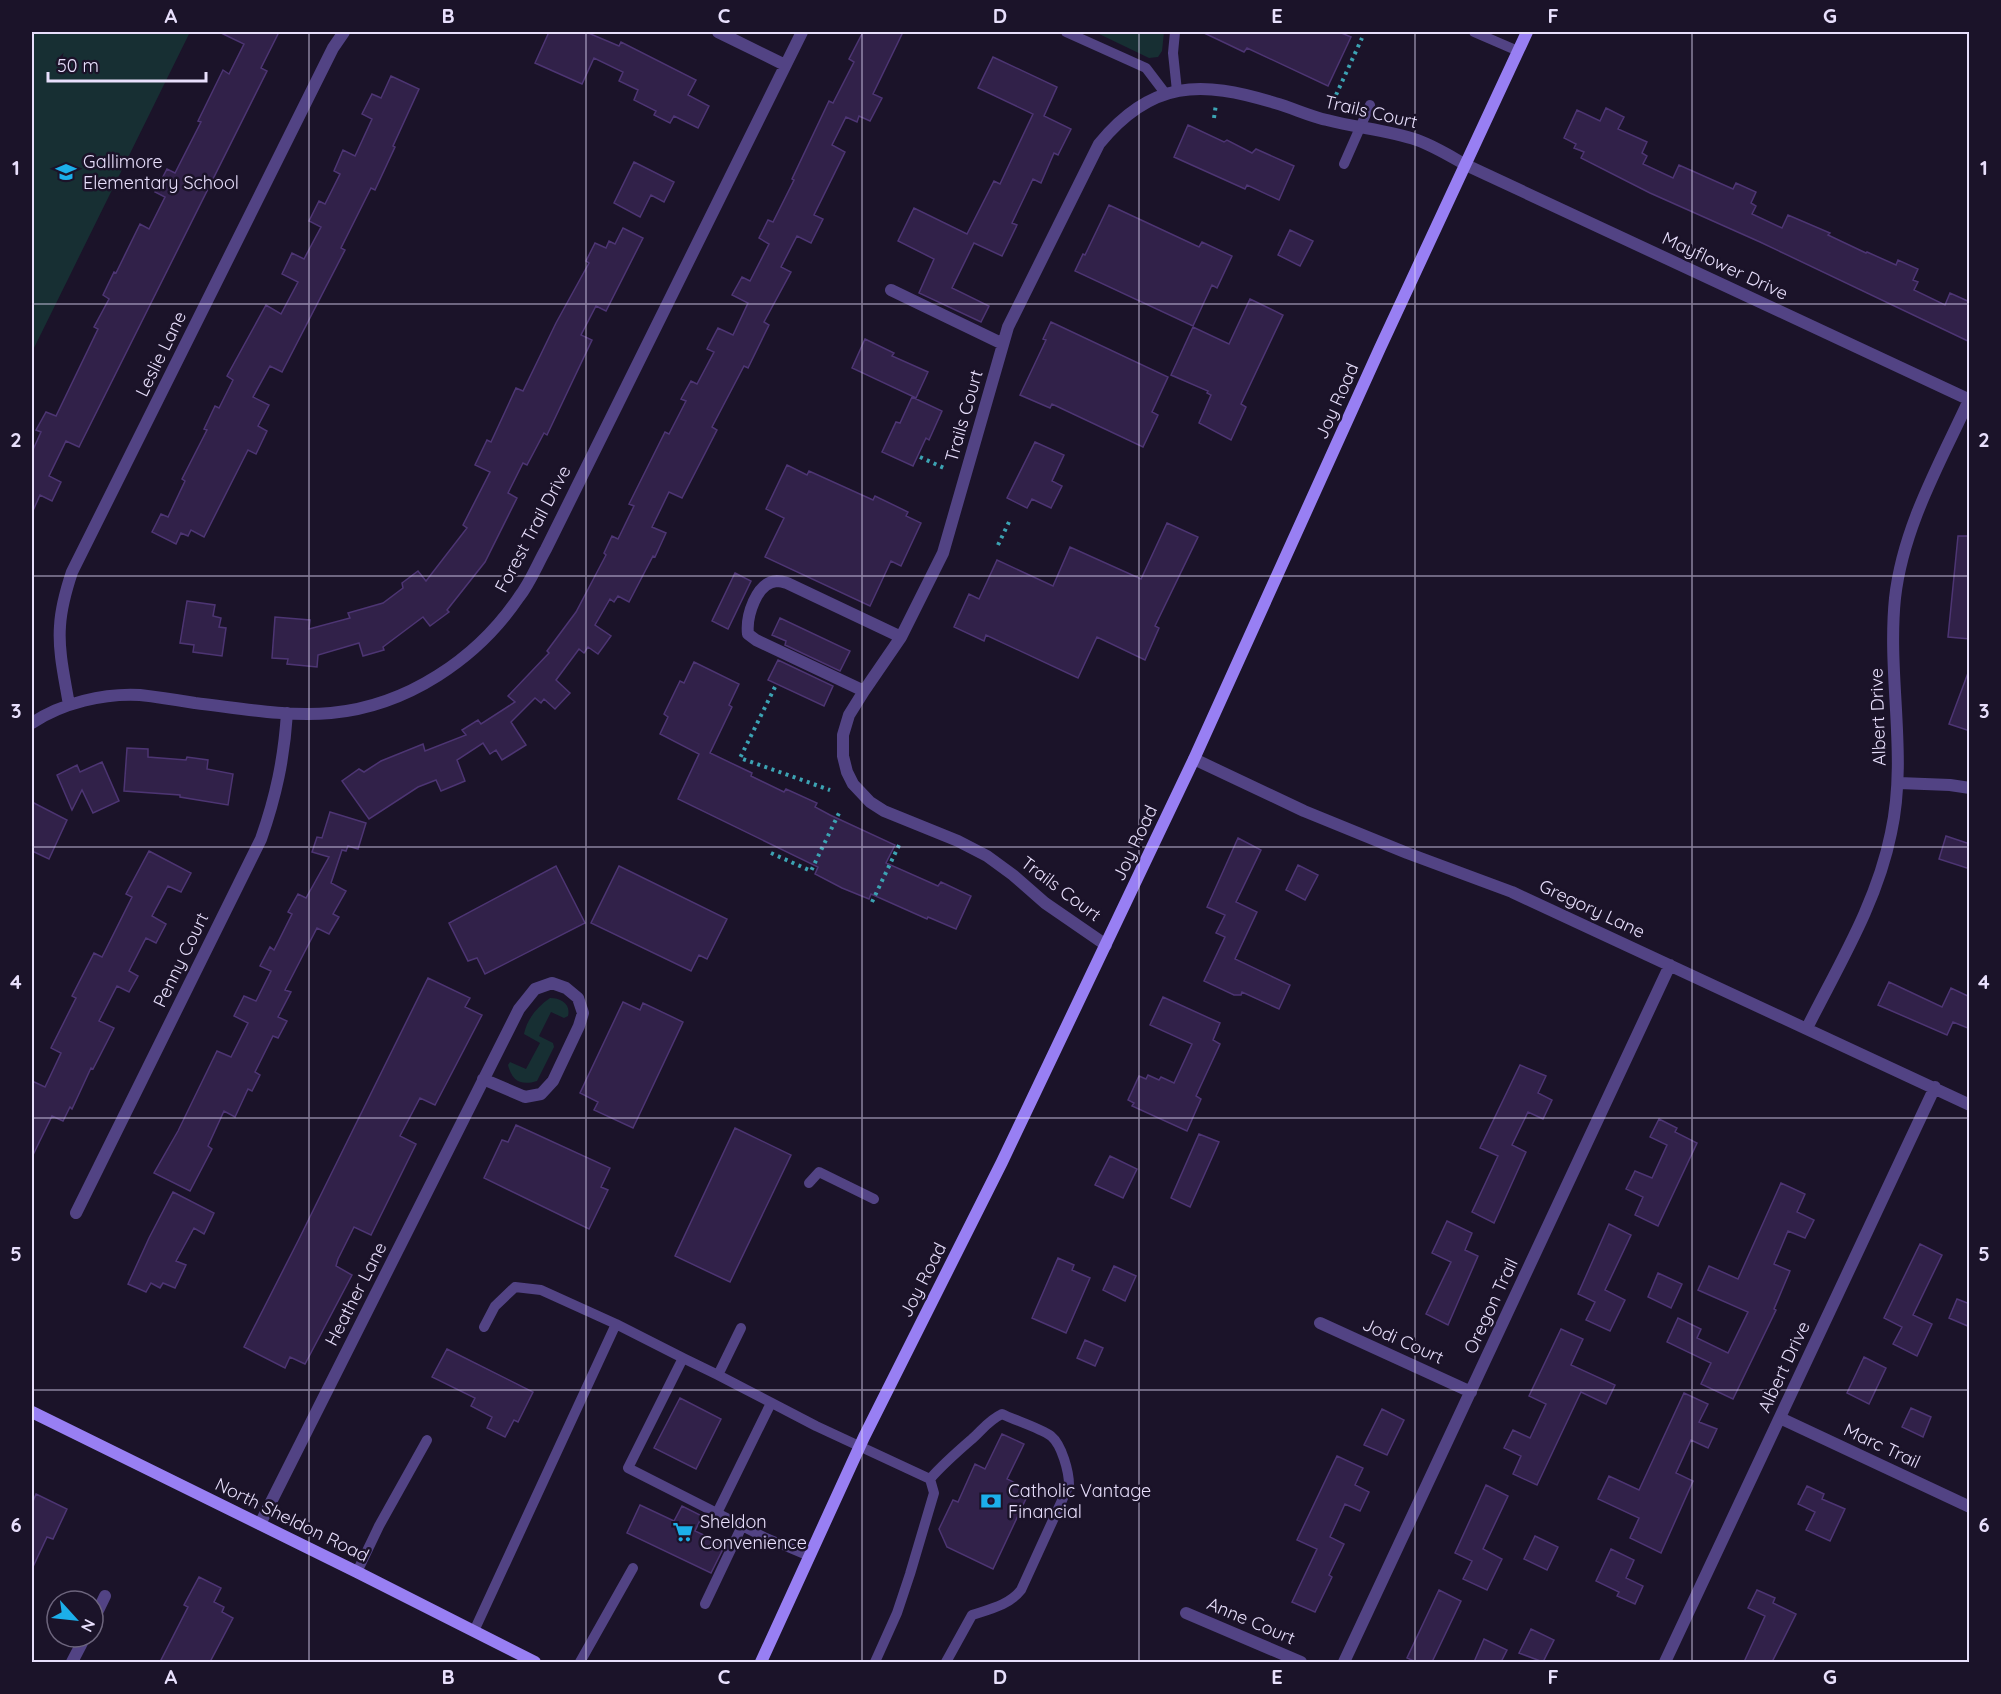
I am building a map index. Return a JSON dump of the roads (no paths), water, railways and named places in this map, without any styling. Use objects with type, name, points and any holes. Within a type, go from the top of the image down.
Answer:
[{"type":"street","name":"Leslie Lane","points":[[69,705],[60,627],[64,597],[72,572],[328,59],[344,32]]},
{"type":"street","points":[[718,32],[785,65]]},
{"type":"street","name":"Forest Trail Drive","points":[[32,723],[45,714],[69,705],[101,698],[138,695],[287,713],[331,713],[375,704],[406,692],[435,678],[485,639],[507,615],[521,595],[546,549],[802,32]]},
{"type":"street","name":"Joy Road","points":[[761,1662],[860,1446],[1007,1152],[1194,759],[1380,348],[1527,32]]},
{"type":"street","name":"Trails Court","points":[[1106,945],[1045,903],[1014,875],[987,856],[958,841],[884,811],[861,794],[847,772],[843,756],[843,735],[849,715],[901,637],[943,553],[1003,344],[1029,284],[1099,144],[1126,115],[1140,105],[1171,92],[1188,88],[1246,94],[1303,114],[1417,140],[1466,165]]},
{"type":"street","name":"Mayflower Drive","points":[[1466,165],[1969,400]]},
{"type":"street","points":[[891,291],[1003,344]]},
{"type":"street","name":"Albert Drive","points":[[1806,1028],[1874,890],[1891,835],[1899,783],[1893,625],[1899,572],[1917,513],[1969,400]]},
{"type":"street","points":[[864,691],[756,640],[748,634],[747,622],[753,601],[765,587],[775,581],[787,583],[901,637]]},
{"type":"street","name":"Penny Court","points":[[76,1213],[261,840],[280,777],[285,750],[287,713]]},
{"type":"street","name":"Gregory Lane","points":[[1194,759],[1304,811],[1512,892],[1970,1105]]},
{"type":"street","points":[[1899,783],[1970,788]]},
{"type":"street","name":"Oregon Trail","points":[[1344,1662],[1670,965]]},
{"type":"street","name":"Heather Lane","points":[[260,1524],[483,1079],[519,1009],[536,989],[552,983],[566,988],[578,998],[583,1013],[579,1026],[553,1081],[541,1094],[525,1097],[483,1079]]},
{"type":"street","name":"Albert Drive","points":[[1665,1662],[1935,1087]]},
{"type":"street","name":"Jodi Court","points":[[1320,1323],[1471,1392]]},
{"type":"street","name":"North Sheldon Road","points":[[32,1412],[535,1662]]},
{"type":"street","name":"Marc Trail","points":[[1780,1418],[1970,1507]]},
{"type":"street","name":"Anne Court","points":[[1186,1613],[1301,1662]]},
{"type":"lane","points":[[1066,32],[1146,68],[1171,92]]},
{"type":"lane","points":[[1171,92],[1175,32]]},
{"type":"lane","points":[[1474,32],[1518,51]]},
{"type":"lane","points":[[1344,164],[1370,105]]},
{"type":"lane","points":[[809,1183],[819,1172],[874,1198]]},
{"type":"lane","points":[[484,1328],[495,1306],[515,1287],[541,1290],[616,1324],[930,1479],[934,1493],[910,1574],[897,1613],[875,1662]]},
{"type":"lane","points":[[474,1631],[616,1324]]},
{"type":"lane","points":[[718,1376],[741,1328]]},
{"type":"lane","points":[[683,1358],[628,1468],[764,1537],[809,1556]]},
{"type":"lane","points":[[717,1513],[771,1402]]},
{"type":"lane","points":[[930,1479],[944,1462],[975,1436],[990,1419],[1002,1414],[1050,1436],[1056,1443],[1069,1474],[1069,1485],[1021,1590],[1014,1598],[1000,1606],[972,1615],[946,1662]]},
{"type":"lane","points":[[357,1572],[379,1526],[427,1440]]},
{"type":"lane","points":[[705,1604],[742,1526]]},
{"type":"lane","points":[[580,1662],[633,1568]]},
{"type":"place","name":"Gallimore Elementary School","points":[[66,172]]},
{"type":"place","name":"Catholic Vantage Financial","points":[[991,1501]]},
{"type":"place","name":"Sheldon Convenience","points":[[683,1532]]}]
